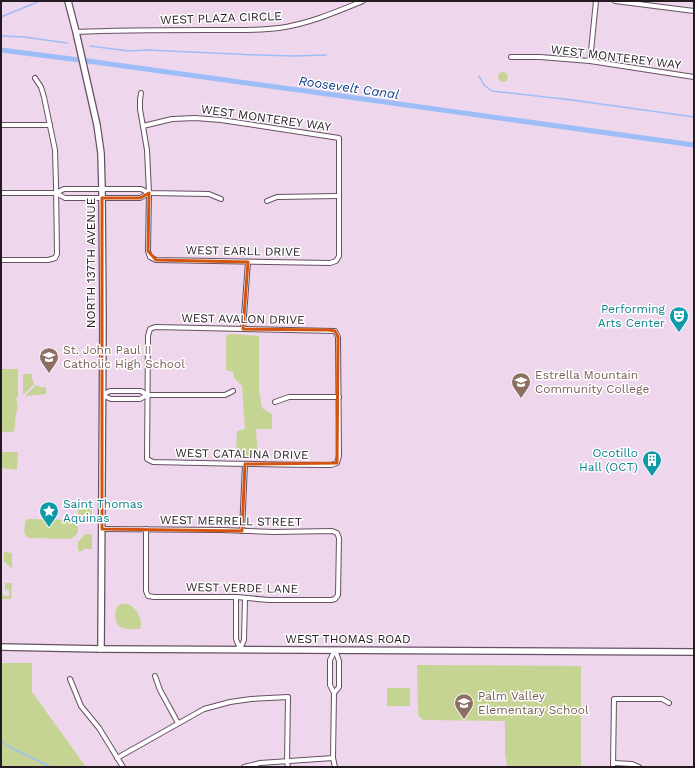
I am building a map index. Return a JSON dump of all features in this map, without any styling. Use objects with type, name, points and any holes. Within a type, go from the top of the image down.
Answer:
[{"type":"main road","name":"NORTH 137TH AVENUE","points":[[68,1],[84,66],[101,153],[101,649]]},
{"type":"main road","name":"WEST THOMAS ROAD","points":[[1,647],[101,649],[694,652]]},
{"type":"street","name":"WEST PLAZA CIRCLE","points":[[76,32],[112,30],[222,30],[278,28],[296,25],[328,16],[362,1]]},
{"type":"street","points":[[590,61],[596,1]]},
{"type":"street","points":[[614,1],[694,10]]},
{"type":"street","name":"WEST MONTEREY WAY","points":[[510,57],[540,57],[590,61],[694,77]]},
{"type":"street","points":[[1,260],[48,260],[55,258],[57,254],[55,150],[44,97],[41,87],[35,78]]},
{"type":"street","points":[[142,93],[140,104],[147,150],[149,193]]},
{"type":"street","name":"WEST MONTEREY WAY","points":[[143,126],[172,119],[195,118],[221,120],[339,138],[338,196]]},
{"type":"street","points":[[1,125],[50,125]]},
{"type":"street","points":[[1,193],[56,193],[64,189],[141,189],[149,193],[209,194],[221,199]]},
{"type":"street","points":[[56,193],[65,198],[140,198],[149,193]]},
{"type":"street","name":"WEST EARLL DRIVE","points":[[149,193],[148,251],[150,257],[156,260],[248,262],[330,263],[336,261],[339,256],[338,196]]},
{"type":"street","points":[[267,201],[277,197],[338,196]]},
{"type":"street","points":[[243,329],[248,262]]},
{"type":"street","name":"WEST AVALON DRIVE","points":[[147,395],[148,336],[150,328],[155,327],[335,331],[338,337],[339,397]]},
{"type":"street","points":[[102,395],[110,391],[140,391],[147,395]]},
{"type":"street","points":[[102,395],[111,399],[140,399],[147,395],[225,395],[233,391]]},
{"type":"street","name":"WEST CATALINA DRIVE","points":[[147,395],[147,459],[152,462],[331,465],[337,463],[339,456],[339,397]]},
{"type":"street","points":[[275,402],[289,397],[339,397]]},
{"type":"street","points":[[242,531],[245,464]]},
{"type":"street","name":"WEST MERRELL STREET","points":[[102,529],[274,532],[332,531],[337,533],[340,538],[339,592],[335,599]]},
{"type":"street","name":"WEST VERDE LANE","points":[[146,529],[146,591],[148,596],[245,598],[269,600],[335,599]]},
{"type":"street","points":[[236,598],[236,639],[240,649]]},
{"type":"street","points":[[240,649],[244,640],[245,598]]},
{"type":"street","points":[[335,650],[330,660],[330,685],[334,693],[335,767]]},
{"type":"street","points":[[334,693],[339,686],[339,661],[335,650]]},
{"type":"street","points":[[155,676],[160,690],[178,723]]},
{"type":"street","points":[[70,679],[82,706],[99,728],[123,767]]},
{"type":"street","points":[[117,758],[204,709],[230,702],[251,699],[288,697],[288,764]]},
{"type":"street","points":[[639,767],[632,764],[614,765],[614,699],[662,699],[669,702]]},
{"type":"street","points":[[244,767],[260,763],[288,764],[334,758]]},
{"type":"highlighted area","points":[[149,193],[148,251],[156,260],[248,262],[243,329],[329,330],[335,331],[338,337],[337,463],[245,464],[242,531],[102,529],[102,198],[140,198]]},
{"type":"green space","points":[[501,72],[505,72],[507,73],[507,81],[501,82],[498,79],[498,75]]},
{"type":"green space","points":[[230,334],[259,336],[259,389],[262,408],[272,414],[272,429],[256,429],[258,458],[236,458],[237,431],[245,429],[242,386],[234,378],[233,372],[226,370],[226,336]]},
{"type":"green space","points":[[1,369],[18,369],[18,396],[16,399],[18,407],[14,432],[1,432]]},
{"type":"green space","points":[[23,374],[32,374],[34,384],[23,395]]},
{"type":"green space","points":[[36,385],[46,387],[46,394],[25,396]]},
{"type":"green space","points":[[1,452],[18,452],[17,470],[1,468]]},
{"type":"green space","points":[[78,506],[83,506],[83,508],[92,508],[92,523],[85,522],[78,516]]},
{"type":"green space","points":[[27,519],[73,520],[76,523],[78,531],[73,538],[69,539],[29,538],[25,535],[24,531],[25,522]]},
{"type":"green space","points":[[85,534],[92,534],[92,549],[83,549],[83,551],[78,551],[78,542]]},
{"type":"green space","points":[[4,552],[12,553],[12,569],[4,562]]},
{"type":"green space","points":[[5,583],[12,583],[11,599],[1,599],[1,593],[3,593],[3,596],[9,596],[9,590],[5,589]]},
{"type":"green space","points":[[121,604],[128,604],[134,608],[140,618],[140,629],[125,629],[120,627],[116,621],[115,614],[117,608]]},
{"type":"green space","points":[[1,663],[32,663],[32,692],[86,767],[1,767]]},
{"type":"green space","points":[[417,665],[581,666],[581,767],[507,767],[505,754],[505,721],[423,720],[418,715]]},
{"type":"green space","points":[[387,688],[410,688],[410,706],[387,706]]},
{"type":"waterway","points":[[1,17],[40,1]]},
{"type":"waterway","points":[[1,36],[24,37],[67,43]]},
{"type":"waterway","points":[[90,46],[129,51],[148,50],[295,56],[326,55]]},
{"type":"waterway","name":"Roosevelt Canal","points":[[1,50],[694,145]]},
{"type":"waterway","points":[[479,76],[484,85],[492,91],[572,100],[694,117]]},
{"type":"waterway","points":[[1,741],[11,748],[51,767]]},
{"type":"place","name":"Performing Arts Center","points":[[679,333]]},
{"type":"place","name":"St. John Paul II Catholic High School","points":[[49,374]]},
{"type":"place","name":"Estrella Mountain Community College","points":[[521,399]]},
{"type":"place","name":"Ocotillo Hall (OCT)","points":[[652,477]]},
{"type":"place","name":"Saint Thomas Aquinas","points":[[49,528]]},
{"type":"place","name":"Palm Valley Elementary School","points":[[464,720]]}]
